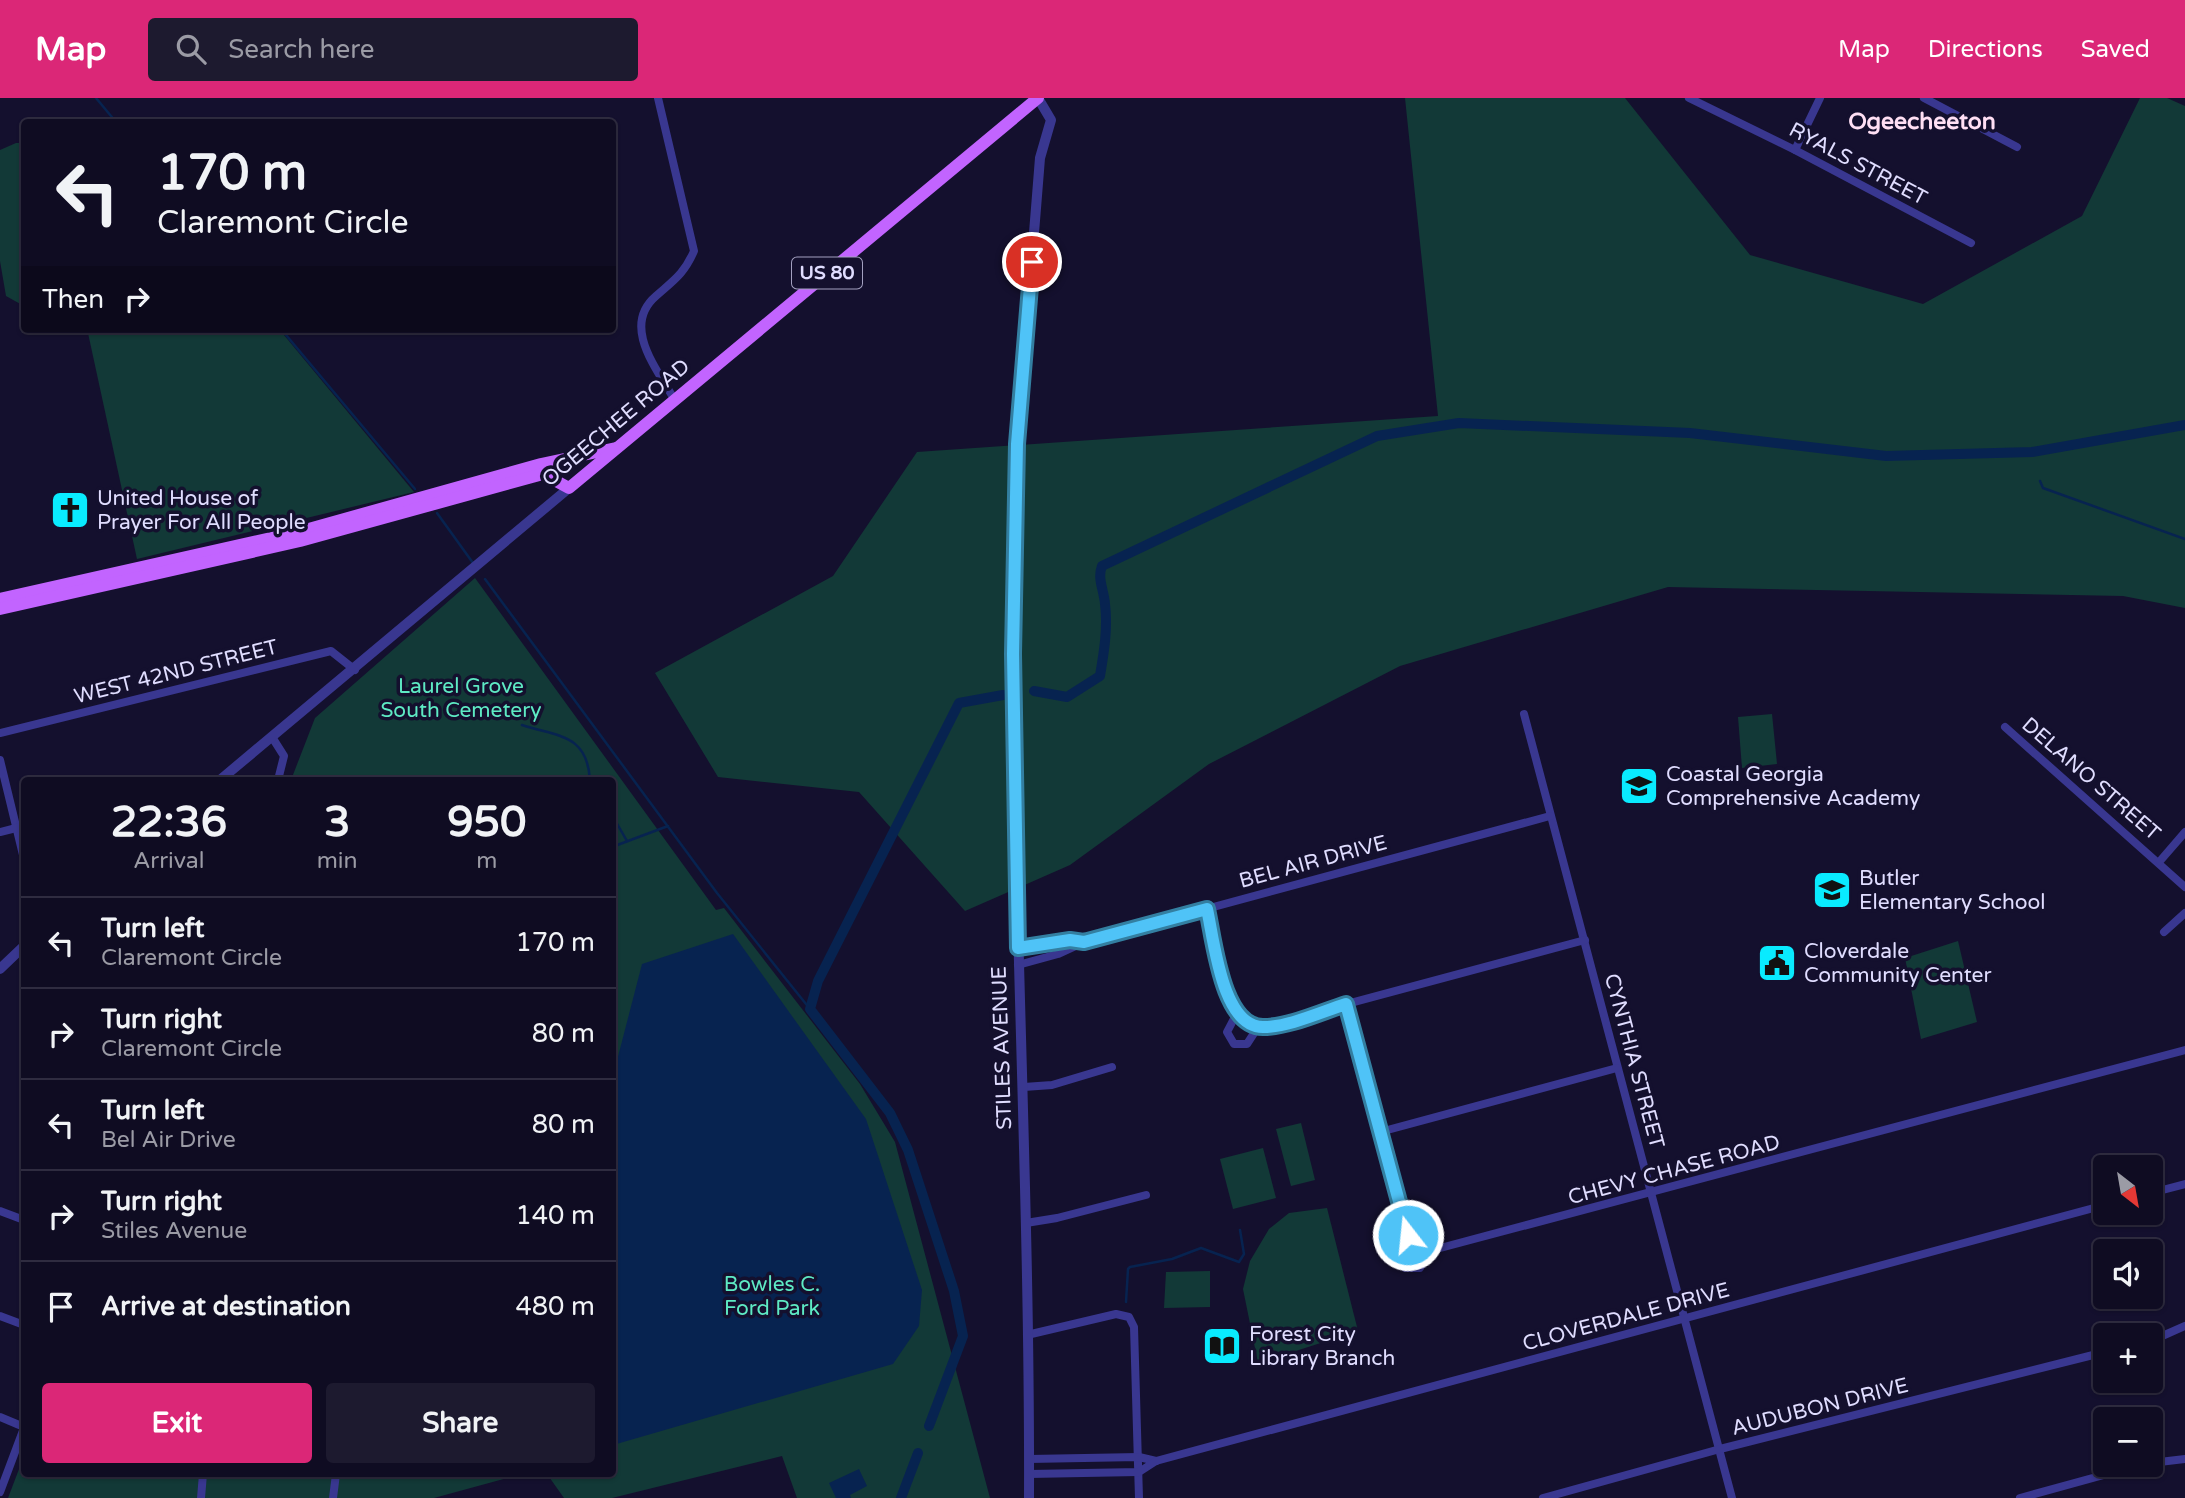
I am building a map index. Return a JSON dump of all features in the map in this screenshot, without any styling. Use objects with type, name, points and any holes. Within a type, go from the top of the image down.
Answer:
[{"type":"main road","name":"OGEECHEE ROAD","points":[[569,488],[1038,98]]},
{"type":"main road","name":"US 80","points":[[0,599],[298,532],[541,464],[616,448]]},
{"type":"main road","points":[[0,609],[300,541],[543,474],[569,488]]},
{"type":"street","points":[[657,98],[694,251],[685,272],[652,299],[640,319],[641,337],[674,399]]},
{"type":"street","name":"STILES AVENUE","points":[[1029,1498],[1024,1087],[1018,965],[1013,654],[1017,444],[1040,158],[1051,120],[1038,98]]},
{"type":"street","name":"RYALS STREET","points":[[1689,98],[1795,150],[1971,243]]},
{"type":"street","points":[[1795,150],[1820,98]]},
{"type":"street","points":[[1924,98],[2017,147]]},
{"type":"street","name":"OGEECHEE ROAD","points":[[224,777],[355,670],[569,488]]},
{"type":"street","name":"WEST 42ND STREET","points":[[0,733],[331,651],[355,670]]},
{"type":"street","name":"CYNTHIA STREET","points":[[1524,714],[1732,1498]]},
{"type":"street","name":"DELANO STREET","points":[[2005,727],[2185,887]]},
{"type":"street","points":[[272,737],[284,756],[279,777]]},
{"type":"street","points":[[0,760],[21,827],[0,832]]},
{"type":"street","name":"BEL AIR DRIVE","points":[[1018,965],[1058,954],[1084,942],[1550,816]]},
{"type":"street","points":[[2160,862],[2168,848],[2185,832]]},
{"type":"street","points":[[1207,909],[1226,989],[1236,1015],[1258,1027],[1273,1026],[1585,940]]},
{"type":"street","points":[[2164,932],[2185,913]]},
{"type":"street","name":"BEL AIR DRIVE","points":[[1018,948],[1070,940],[1084,942]]},
{"type":"street","points":[[0,969],[21,949]]},
{"type":"street","points":[[1346,1004],[1410,1240],[1419,1248],[1429,1251]]},
{"type":"street","points":[[1236,1015],[1227,1028],[1228,1039],[1234,1044],[1247,1044],[1258,1027]]},
{"type":"street","name":"CHEVY CHASE ROAD","points":[[1410,1240],[1400,1256],[1405,1268],[1420,1268],[1429,1251],[1650,1195],[2185,1049]]},
{"type":"street","points":[[1024,1087],[1052,1085],[1112,1067]]},
{"type":"street","points":[[1380,1132],[1617,1068]]},
{"type":"street","points":[[2163,1190],[2184,1184],[2185,1194]]},
{"type":"street","points":[[1026,1223],[1057,1218],[1146,1195]]},
{"type":"street","name":"CLOVERDALE DRIVE","points":[[1139,1472],[1156,1461],[2093,1208]]},
{"type":"street","points":[[0,1211],[21,1219]]},
{"type":"street","points":[[1027,1335],[1115,1314],[1129,1317],[1134,1327],[1139,1498]]},
{"type":"street","points":[[0,1316],[21,1324]]},
{"type":"street","points":[[2163,1336],[2185,1326]]},
{"type":"street","name":"AUDUBON DRIVE","points":[[1543,1498],[1720,1449],[2093,1355]]},
{"type":"street","points":[[0,1417],[21,1427]]},
{"type":"street","points":[[0,1492],[21,1436]]},
{"type":"street","name":"CLOVERDALE DRIVE","points":[[1029,1459],[1139,1458],[1156,1461]]},
{"type":"street","points":[[2163,1462],[2185,1459]]},
{"type":"street","points":[[1029,1474],[1139,1472]]},
{"type":"street","points":[[201,1498],[203,1477]]},
{"type":"street","points":[[333,1498],[336,1477]]},
{"type":"street","points":[[2020,1498],[2096,1477]]},
{"type":"green space","points":[[1405,98],[1625,98],[1750,255],[1923,304],[2082,216],[2140,98],[2167,98],[2185,106],[2185,608],[2123,596],[1668,587],[1400,666],[1209,764],[1070,865],[965,911],[859,792],[718,777],[655,673],[833,576],[917,452],[1438,416]]},
{"type":"green space","points":[[21,143],[21,304],[6,296],[0,261],[0,150]]},
{"type":"green space","points":[[88,333],[282,333],[414,492],[137,559]]},
{"type":"green space","name":"Bowles C. Ford Park","points":[[475,578],[716,910],[724,908],[860,1084],[895,1142],[990,1498],[797,1498],[782,1456],[612,1498],[564,1498],[549,1477],[616,1477],[616,777],[292,777],[315,718]]},
{"type":"green space","points":[[1772,714],[1777,764],[1742,768],[1738,717]]},
{"type":"green space","points":[[1958,941],[1977,1022],[1921,1039],[1905,958]]},
{"type":"green space","points":[[1301,1123],[1315,1180],[1291,1186],[1276,1129]]},
{"type":"green space","points":[[1263,1148],[1276,1198],[1233,1209],[1220,1159]]},
{"type":"green space","points":[[1327,1208],[1358,1331],[1258,1363],[1243,1289],[1250,1261],[1269,1229],[1289,1213]]},
{"type":"green space","points":[[1210,1271],[1210,1307],[1164,1308],[1166,1272]]},
{"type":"green space","points":[[21,1464],[21,1477],[511,1477],[434,1498],[8,1498]]},
{"type":"water","name":"Bowles C. Ford Park","points":[[733,934],[866,1119],[922,1290],[919,1326],[893,1364],[616,1444],[616,1064],[642,964]]},
{"type":"water","points":[[859,1469],[867,1486],[850,1495],[851,1498],[836,1498],[829,1483]]},
{"type":"waterway","points":[[96,98],[114,119]]},
{"type":"waterway","points":[[284,333],[415,489]]},
{"type":"waterway","points":[[1034,691],[1067,697],[1100,676],[1106,622],[1100,580],[1102,566],[1377,436],[1459,423],[1690,433],[1886,456],[2032,452],[2185,425]]},
{"type":"waterway","points":[[2040,481],[2043,488],[2185,539]]},
{"type":"waterway","points":[[437,513],[473,563]]},
{"type":"waterway","points":[[485,579],[717,893],[810,1009]]},
{"type":"waterway","points":[[929,1426],[963,1336],[954,1291],[908,1150],[890,1113],[810,1009],[818,981],[959,703],[1003,695]]},
{"type":"waterway","points":[[522,725],[559,736],[577,746],[588,765],[590,777]]},
{"type":"waterway","points":[[616,822],[627,841]]},
{"type":"waterway","points":[[616,846],[668,826]]},
{"type":"waterway","points":[[1126,1302],[1130,1267],[1172,1259],[1201,1248],[1239,1262],[1244,1254],[1240,1230]]},
{"type":"waterway","points":[[901,1498],[918,1453]]},
{"type":"place","name":"United House of Prayer For All People","points":[[70,510]]},
{"type":"place","name":"Coastal Georgia Comprehensive Academy","points":[[1639,786]]},
{"type":"place","name":"Butler Elementary School","points":[[1832,890]]},
{"type":"place","name":"Cloverdale Community Center","points":[[1777,963]]},
{"type":"place","name":"Forest City Library Branch","points":[[1222,1346]]},
{"type":"district","name":"Ogeecheeton","points":[[1922,122]]},
{"type":"route","points":[[1032,262],[1017,444],[1013,654],[1018,948],[1070,940],[1084,942],[1207,909],[1231,1007],[1242,1021],[1251,1026],[1273,1026],[1346,1004],[1408,1235]]},
{"type":"park label","name":"Laurel Grove South Cemetery","points":[[461,698]]}]
